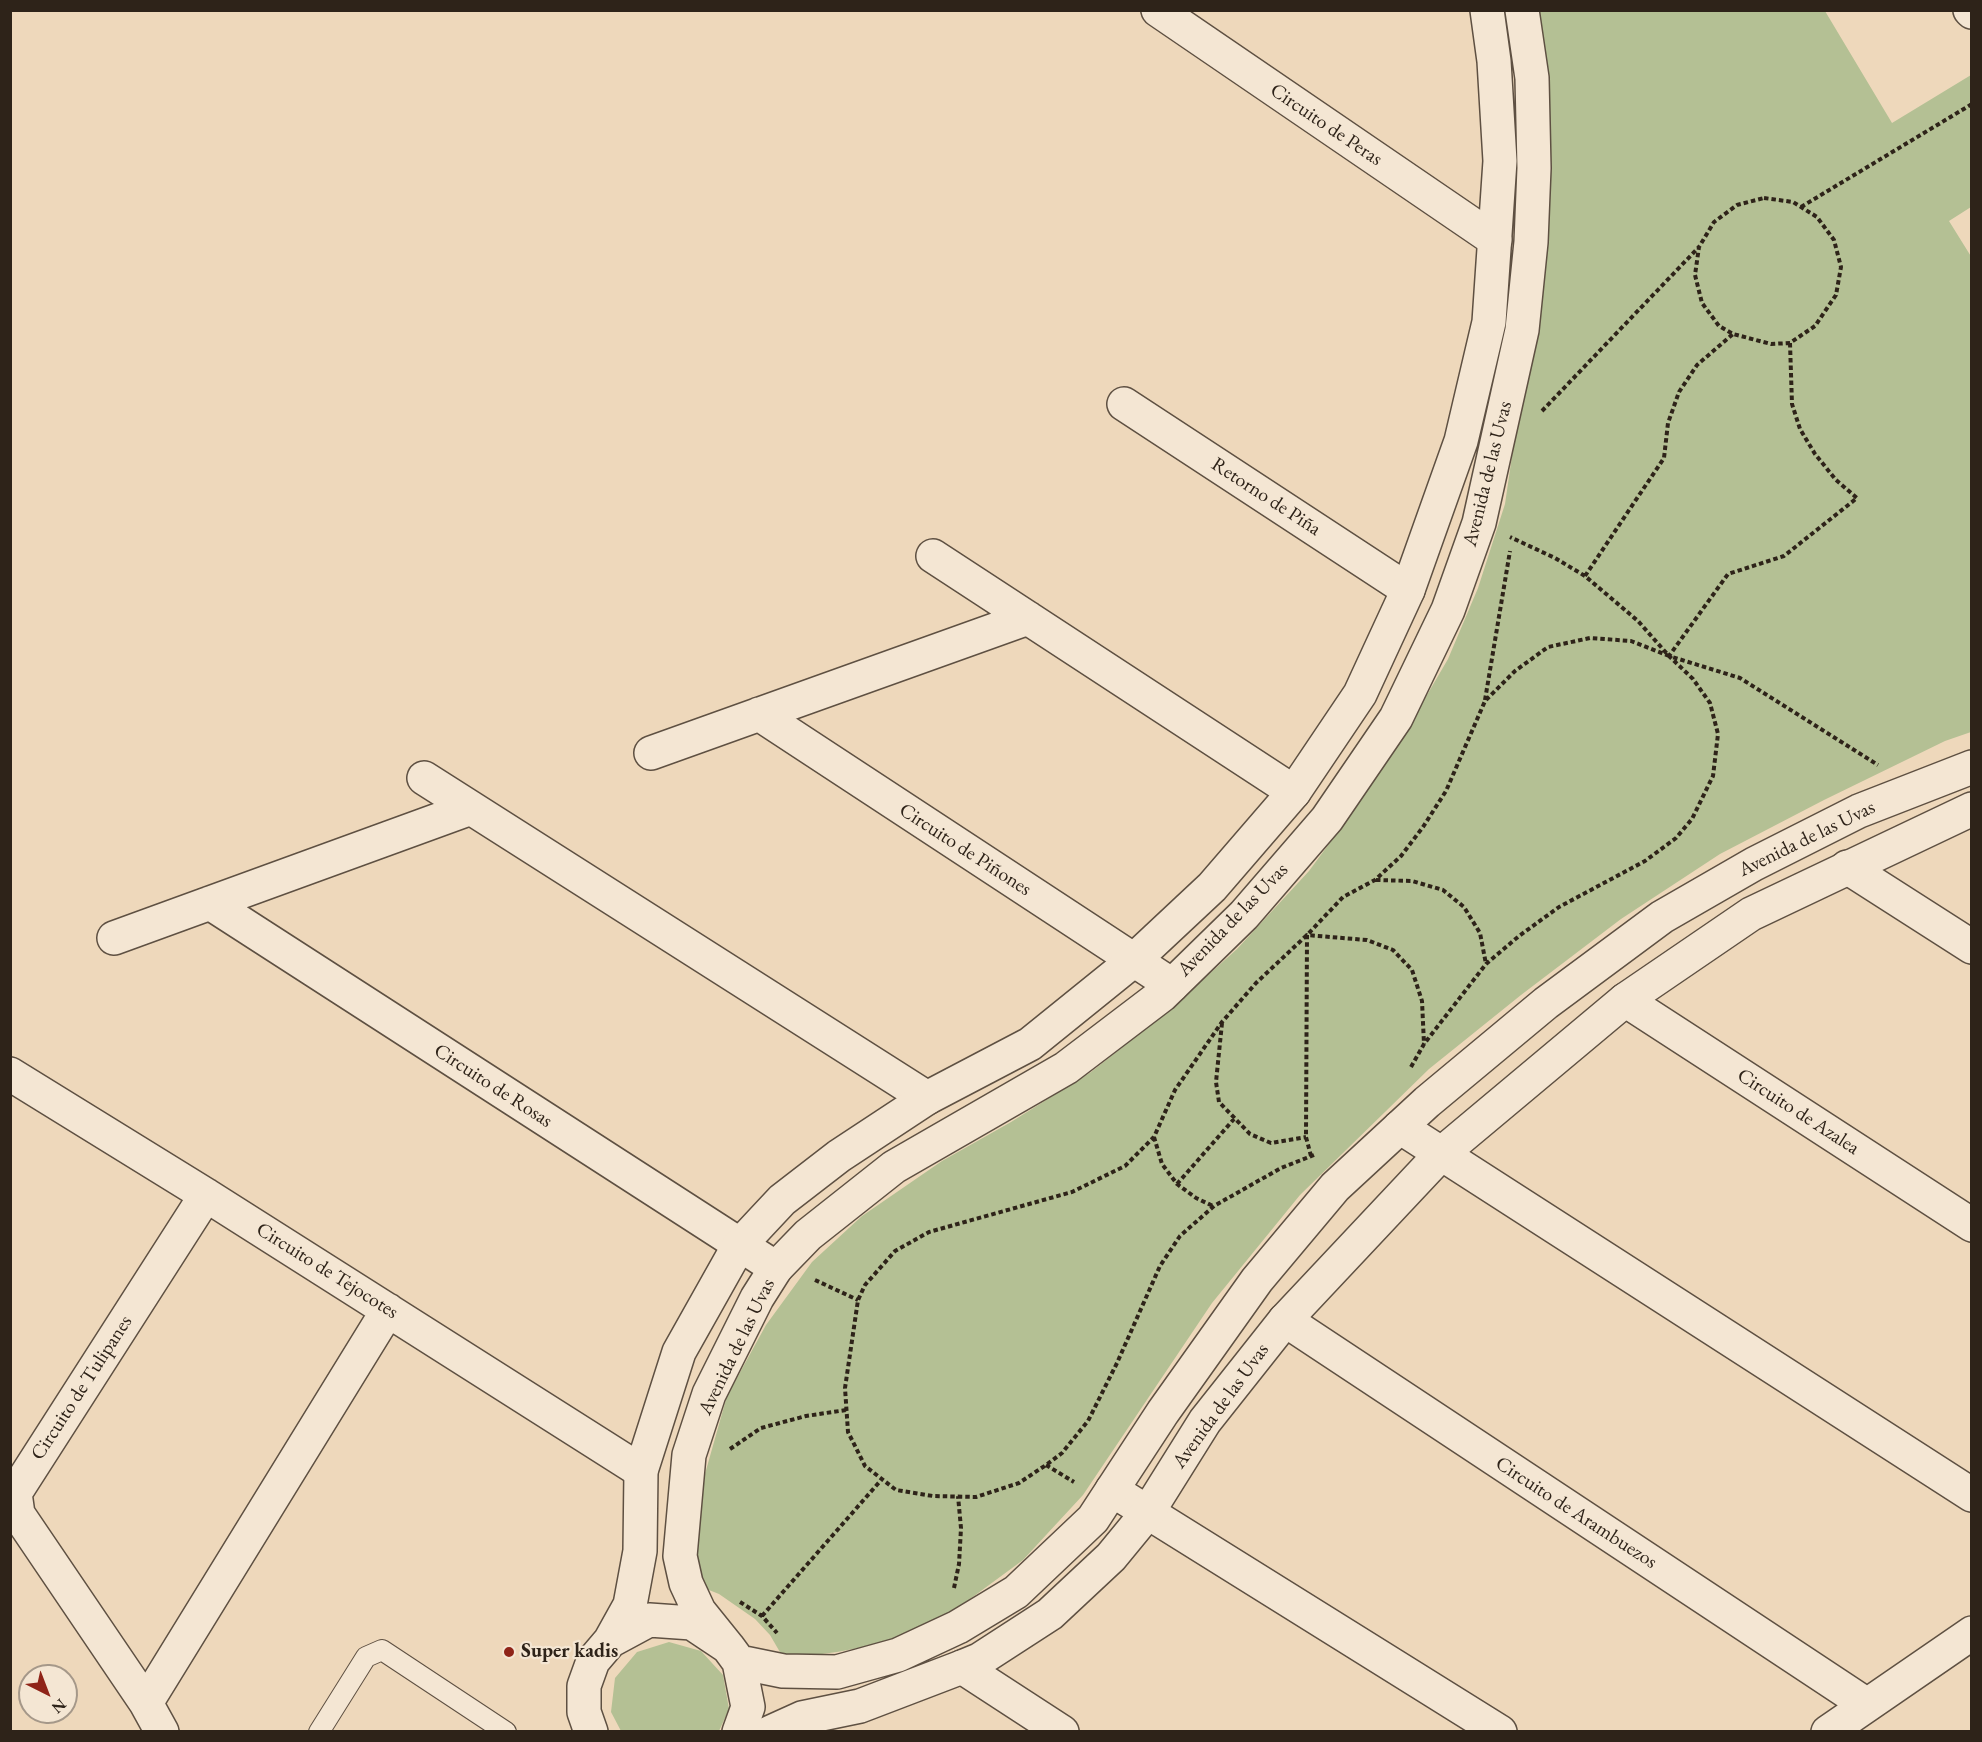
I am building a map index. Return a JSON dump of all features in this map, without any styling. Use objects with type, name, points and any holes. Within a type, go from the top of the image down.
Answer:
[{"type":"street","name":"Circuito de Peras","points":[[1158,10],[1495,240]]},
{"type":"street","name":"Avenida de las Uvas","points":[[582,1725],[584,1686],[593,1661],[610,1641],[630,1605],[640,1551],[641,1471],[679,1352],[739,1246],[782,1200],[839,1156],[927,1098],[1030,1044],[1134,960],[1212,887],[1294,792],[1360,694],[1408,590],[1461,441],[1489,321],[1500,161],[1494,61],[1487,10]]},
{"type":"street","name":"Avenida de las Uvas","points":[[1522,10],[1532,78],[1534,168],[1531,242],[1522,330],[1479,523],[1448,610],[1390,727],[1327,819],[1244,915],[1172,985],[1066,1068],[894,1167],[807,1235],[782,1262],[756,1298],[710,1394],[689,1455],[680,1556],[686,1583],[699,1611],[733,1654],[783,1671],[837,1672],[898,1654],[958,1627],[1016,1592],[1094,1518],[1163,1412],[1257,1280],[1335,1187],[1426,1102],[1546,1003],[1662,917],[1754,864],[1859,811],[1971,767]]},
{"type":"street","name":"Retorno de Piña","points":[[1124,404],[1408,590]]},
{"type":"street","points":[[1461,441],[1494,461]]},
{"type":"street","points":[[933,556],[1294,792]]},
{"type":"street","points":[[651,753],[1028,618]]},
{"type":"street","name":"Circuito de Piñones","points":[[759,714],[1172,985]]},
{"type":"street","points":[[424,778],[927,1098]]},
{"type":"street","points":[[114,938],[471,808]]},
{"type":"street","name":"Avenida de las Uvas","points":[[771,1731],[802,1718],[860,1706],[979,1660],[1050,1614],[1111,1557],[1148,1512],[1205,1421],[1285,1320],[1442,1154],[1625,1000],[1751,914],[1971,809]]},
{"type":"street","points":[[1848,867],[1971,947]]},
{"type":"street","name":"Circuito de Rosas","points":[[210,903],[739,1246],[782,1262]]},
{"type":"street","name":"Circuito de Azalea","points":[[1625,1000],[1971,1225]]},
{"type":"street","name":"Circuito de Tejocotes","points":[[10,1074],[206,1195],[641,1471]]},
{"type":"street","points":[[1400,1127],[1971,1495]]},
{"type":"street","name":"Circuito de Tulipanes","points":[[162,1731],[146,1703],[18,1514],[15,1492],[206,1195]]},
{"type":"street","points":[[146,1703],[388,1310]]},
{"type":"street","name":"Circuito de Arambuezos","points":[[1285,1320],[1867,1705]]},
{"type":"street","points":[[1112,1490],[1500,1731]]},
{"type":"street","points":[[610,1641],[649,1620],[692,1623],[733,1654],[748,1707],[739,1731]]},
{"type":"street","points":[[1828,1731],[1971,1633]]},
{"type":"street","points":[[962,1667],[1062,1731]]},
{"type":"lane","points":[[319,1731],[366,1657],[382,1650],[506,1731]]},
{"type":"path","points":[[1801,207],[1971,104]]},
{"type":"path","points":[[1504,416],[1533,420],[1699,247],[1714,222],[1737,205],[1764,198],[1792,202],[1817,217],[1834,240],[1841,267],[1836,295],[1815,326],[1790,342],[1771,344],[1733,334],[1719,326],[1702,303],[1695,275],[1699,247]]},
{"type":"path","points":[[1585,576],[1664,458],[1668,423],[1679,392],[1697,365],[1733,334]]},
{"type":"path","points":[[1669,656],[1728,574],[1784,556],[1857,498],[1836,480],[1815,454],[1800,429],[1792,404],[1790,342]]},
{"type":"path","points":[[1408,1073],[1424,1044],[1486,964],[1519,936],[1559,908],[1645,861],[1676,838],[1692,819],[1713,776],[1718,734],[1710,703],[1693,679],[1638,621],[1585,576],[1555,558],[1479,523]]},
{"type":"path","points":[[1319,1153],[1281,1168],[1214,1206],[1180,1236],[1160,1266],[1117,1363],[1088,1421],[1062,1454],[1019,1483],[976,1497],[933,1496],[896,1490],[865,1466],[848,1432],[845,1388],[858,1300],[865,1286],[895,1251],[929,1232],[1072,1192],[1125,1166],[1154,1137],[1175,1090],[1222,1022],[1256,983],[1343,897],[1375,879],[1401,856],[1424,827],[1446,791],[1485,701],[1514,526]]},
{"type":"path","points":[[1485,701],[1515,671],[1548,647],[1590,638],[1631,640],[1669,656],[1740,678],[1854,748],[1913,790]]},
{"type":"path","points":[[1375,879],[1412,881],[1443,890],[1464,907],[1480,933],[1486,964]]},
{"type":"path","points":[[1307,935],[1368,940],[1393,950],[1412,970],[1422,1001],[1424,1044]]},
{"type":"path","points":[[1307,935],[1306,1137],[1311,1156]]},
{"type":"path","points":[[1222,1022],[1216,1082],[1219,1102],[1250,1134],[1271,1143],[1306,1137]]},
{"type":"path","points":[[1177,1184],[1234,1119]]},
{"type":"path","points":[[1154,1137],[1162,1164],[1177,1184],[1196,1198],[1214,1206]]},
{"type":"path","points":[[782,1262],[858,1300]]},
{"type":"path","points":[[689,1455],[717,1457],[761,1428],[806,1416],[846,1410]]},
{"type":"path","points":[[762,1616],[882,1479]]},
{"type":"path","points":[[942,1634],[959,1564],[961,1528],[958,1496]]},
{"type":"green space","points":[[1538,11],[1825,11],[1892,123],[1971,75],[1971,207],[1949,221],[1972,258],[1971,732],[1945,741],[1720,854],[1621,919],[1521,995],[1429,1069],[1300,1195],[1212,1303],[1083,1495],[1023,1560],[951,1613],[880,1644],[784,1659],[770,1635],[755,1619],[719,1594],[694,1584],[701,1488],[727,1396],[766,1325],[812,1262],[862,1216],[942,1161],[1011,1122],[1091,1072],[1167,1012],[1237,949],[1309,871],[1354,810],[1396,748],[1448,659],[1478,588],[1505,504],[1520,401]]},
{"type":"green space","points":[[669,1642],[701,1651],[723,1675],[729,1709],[719,1731],[621,1731],[611,1712],[615,1678],[637,1652]]},
{"type":"place","name":"Super kadis","points":[[509,1652]]}]
